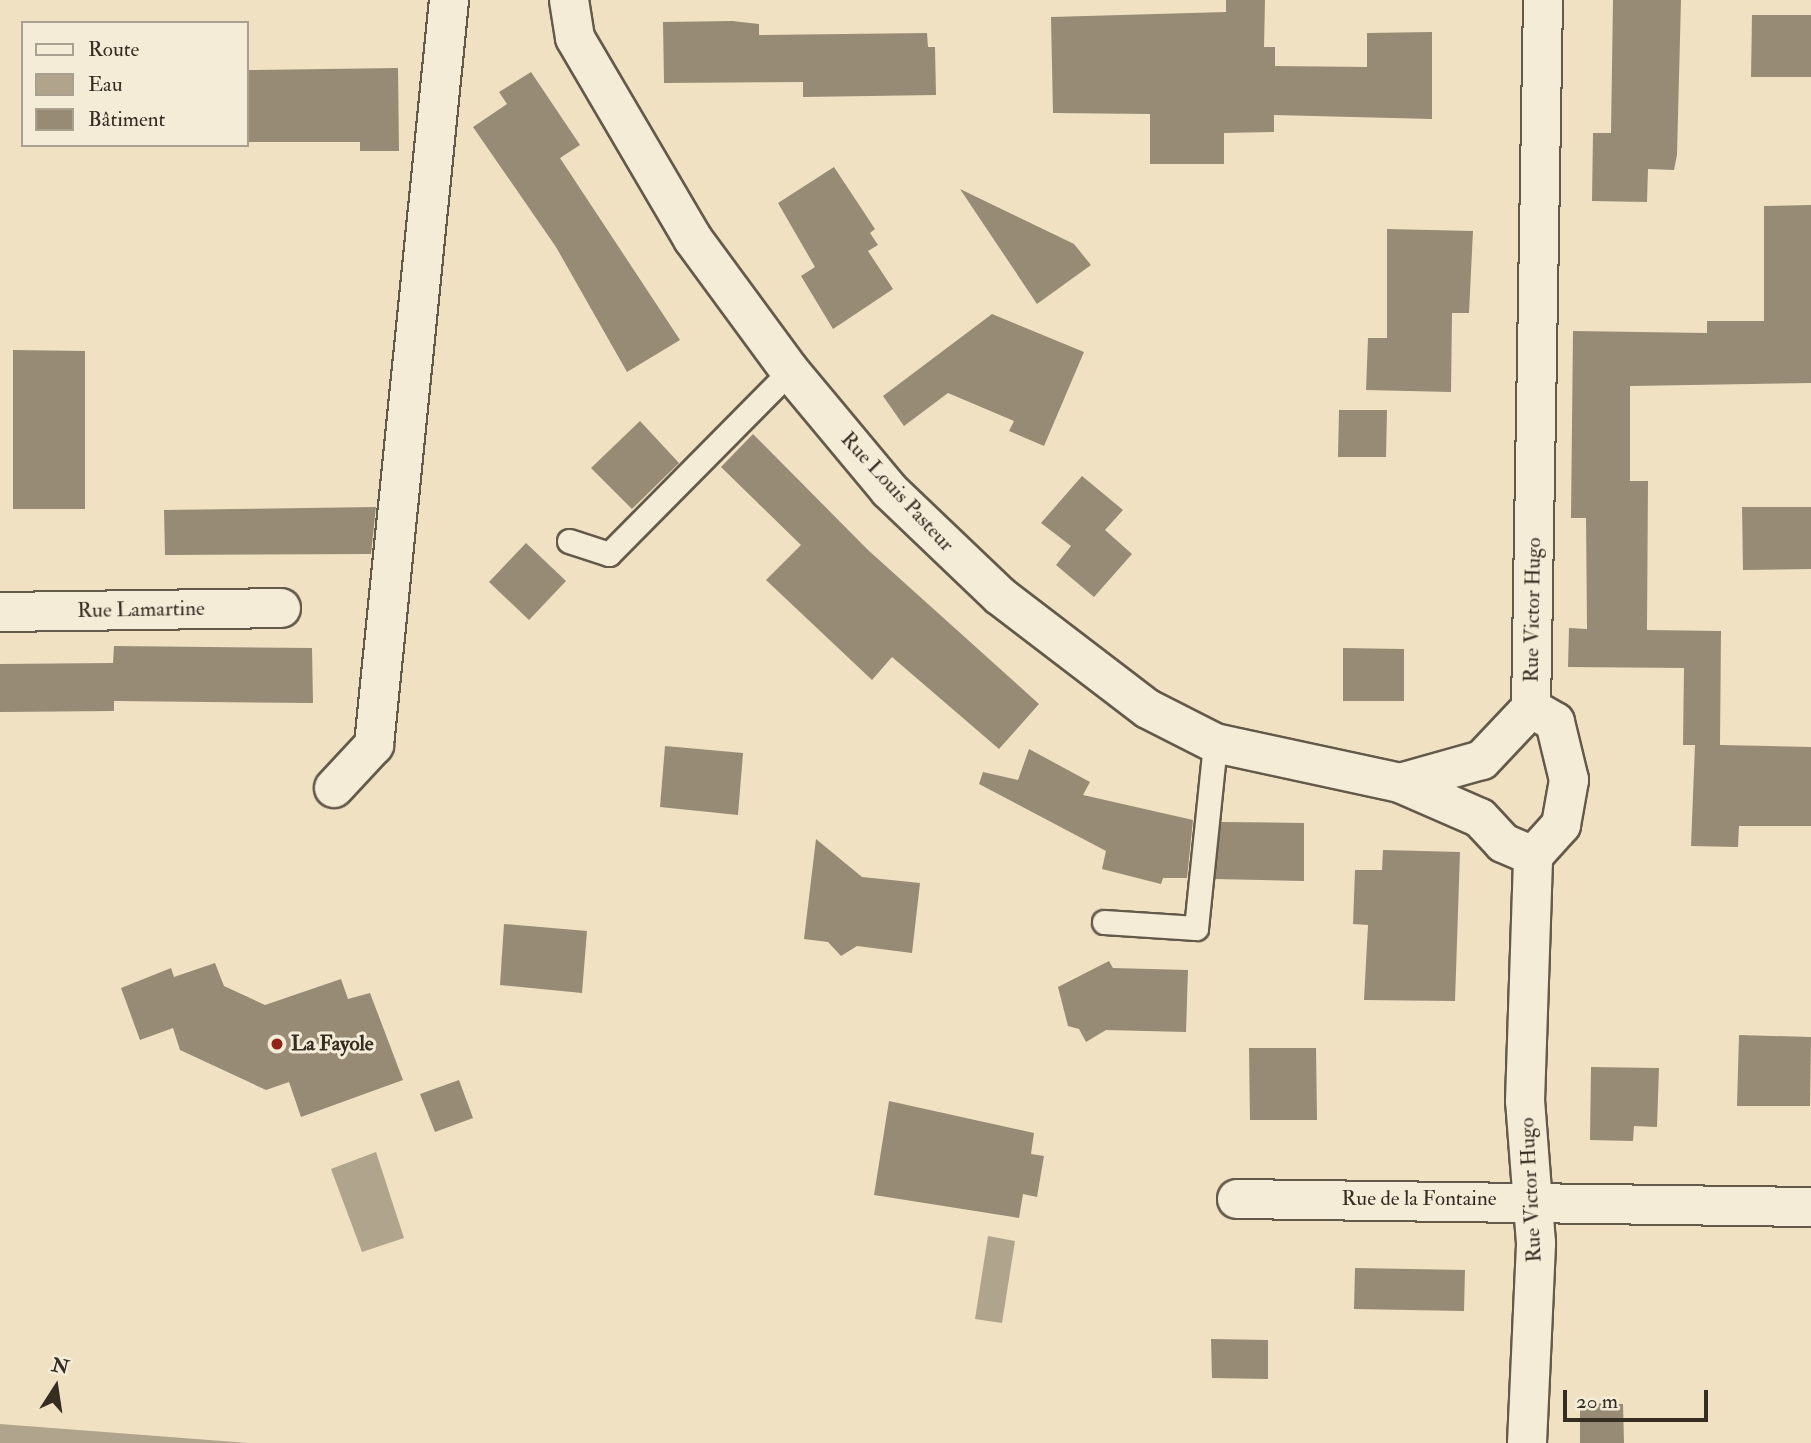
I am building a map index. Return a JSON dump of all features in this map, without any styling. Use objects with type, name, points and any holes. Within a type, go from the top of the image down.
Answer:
[{"type":"street","points":[[334,788],[374,745],[449,0]]},
{"type":"street","name":"Rue Louis Pasteur","points":[[569,0],[575,38],[693,239],[790,372],[889,490],[1000,596],[1148,709],[1215,743],[1400,783],[1480,818],[1503,844],[1533,856]]},
{"type":"street","name":"Rue Victor Hugo","points":[[1527,1443],[1534,1199],[1525,1101],[1533,856],[1562,825],[1569,780],[1555,722],[1531,708],[1543,0]]},
{"type":"street","name":"Rue Lamartine","points":[[0,612],[281,608]]},
{"type":"street","name":"Rue Louis Pasteur","points":[[1400,783],[1482,760],[1531,708]]},
{"type":"street","name":"Rue de la Fontaine","points":[[1237,1199],[1534,1199],[1811,1207]]},
{"type":"lane","points":[[569,541],[609,554],[790,372]]},
{"type":"lane","points":[[1104,922],[1196,928],[1215,743]]},
{"type":"water","points":[[376,1152],[404,1238],[362,1252],[331,1169]]},
{"type":"water","points":[[988,1236],[1015,1241],[1002,1323],[975,1319]]},
{"type":"water","points":[[0,1424],[248,1443],[0,1443]]},
{"type":"building","points":[[1226,0],[1265,0],[1264,47],[1275,47],[1275,66],[1367,67],[1367,33],[1432,32],[1432,119],[1274,115],[1274,132],[1224,133],[1224,164],[1150,164],[1150,114],[1053,113],[1051,17],[1226,12]]},
{"type":"building","points":[[1613,0],[1681,0],[1677,155],[1674,170],[1648,169],[1647,202],[1592,201],[1593,133],[1611,133]]},
{"type":"building","points":[[1752,15],[1811,15],[1811,77],[1751,77]]},
{"type":"building","points":[[732,21],[759,24],[759,35],[927,33],[928,47],[935,47],[936,95],[803,97],[803,82],[664,83],[663,22]]},
{"type":"building","points":[[398,68],[399,151],[360,151],[360,142],[248,142],[248,70]]},
{"type":"building","points":[[531,72],[580,145],[560,158],[680,340],[627,372],[556,247],[473,127],[507,104],[499,92]]},
{"type":"building","points":[[834,167],[875,229],[870,233],[878,245],[868,251],[893,289],[833,329],[801,276],[815,267],[778,203]]},
{"type":"building","points":[[960,189],[1074,244],[1091,265],[1037,304]]},
{"type":"building","points":[[1811,205],[1811,383],[1630,386],[1630,481],[1648,481],[1647,630],[1721,631],[1720,745],[1811,747],[1811,826],[1739,826],[1738,847],[1691,846],[1695,745],[1683,745],[1684,668],[1568,667],[1569,628],[1587,629],[1586,518],[1571,518],[1573,331],[1707,333],[1707,321],[1764,321],[1764,206]]},
{"type":"building","points":[[1387,229],[1473,231],[1469,313],[1452,313],[1451,392],[1366,390],[1368,338],[1387,338]]},
{"type":"building","points":[[992,314],[1084,352],[1044,446],[1009,431],[1014,421],[948,393],[904,426],[883,396]]},
{"type":"building","points":[[13,350],[85,351],[85,509],[13,509]]},
{"type":"building","points":[[1339,410],[1387,410],[1386,457],[1338,457]]},
{"type":"building","points":[[640,421],[679,463],[632,509],[591,468]]},
{"type":"building","points":[[753,434],[868,550],[1039,704],[999,749],[892,657],[872,680],[766,580],[801,545],[721,467]]},
{"type":"building","points":[[1082,476],[1123,510],[1105,530],[1132,554],[1094,597],[1056,565],[1071,546],[1041,523]]},
{"type":"building","points":[[376,507],[371,554],[165,555],[164,510]]},
{"type":"building","points":[[1742,507],[1811,507],[1811,569],[1743,570]]},
{"type":"building","points":[[526,543],[566,581],[529,620],[489,582]]},
{"type":"building","points":[[114,646],[312,648],[313,703],[114,701],[114,711],[0,712],[0,664],[113,663]]},
{"type":"building","points":[[1343,648],[1404,649],[1404,701],[1343,701]]},
{"type":"building","points":[[665,746],[743,753],[738,815],[660,807]]},
{"type":"building","points":[[1029,749],[1090,782],[1083,795],[1193,820],[1187,878],[1163,878],[1161,884],[1102,869],[1106,851],[979,784],[983,772],[1018,780]]},
{"type":"building","points":[[1221,822],[1304,823],[1304,881],[1215,879]]},
{"type":"building","points":[[816,839],[862,877],[920,883],[912,953],[857,946],[841,956],[828,942],[804,939]]},
{"type":"building","points":[[1383,850],[1460,852],[1455,1001],[1364,1000],[1368,925],[1353,924],[1355,870],[1382,870]]},
{"type":"building","points":[[504,924],[587,931],[582,993],[500,985]]},
{"type":"building","points":[[1109,961],[1113,968],[1188,970],[1186,1032],[1106,1030],[1086,1042],[1079,1029],[1068,1026],[1058,987]]},
{"type":"building","name":"La Fayole","points":[[215,963],[224,986],[265,1005],[341,979],[348,999],[370,993],[403,1080],[301,1117],[289,1082],[266,1090],[180,1050],[173,1028],[140,1040],[121,988],[171,968],[174,977]]},
{"type":"building","points":[[1739,1035],[1811,1037],[1810,1106],[1737,1106]]},
{"type":"building","points":[[1249,1048],[1316,1048],[1317,1120],[1250,1120]]},
{"type":"building","points":[[1591,1067],[1659,1068],[1657,1127],[1634,1126],[1633,1141],[1590,1140]]},
{"type":"building","points":[[459,1080],[473,1118],[435,1132],[420,1094]]},
{"type":"building","points":[[889,1101],[1034,1133],[1031,1154],[1044,1156],[1037,1197],[1023,1194],[1019,1218],[874,1195]]},
{"type":"building","points":[[1355,1268],[1465,1270],[1464,1311],[1354,1309]]},
{"type":"building","points":[[1211,1339],[1268,1340],[1268,1379],[1212,1378]]},
{"type":"building","points":[[1580,1403],[1623,1404],[1624,1443],[1580,1443]]},
{"type":"place","name":"La Fayole","points":[[277,1044]]}]
